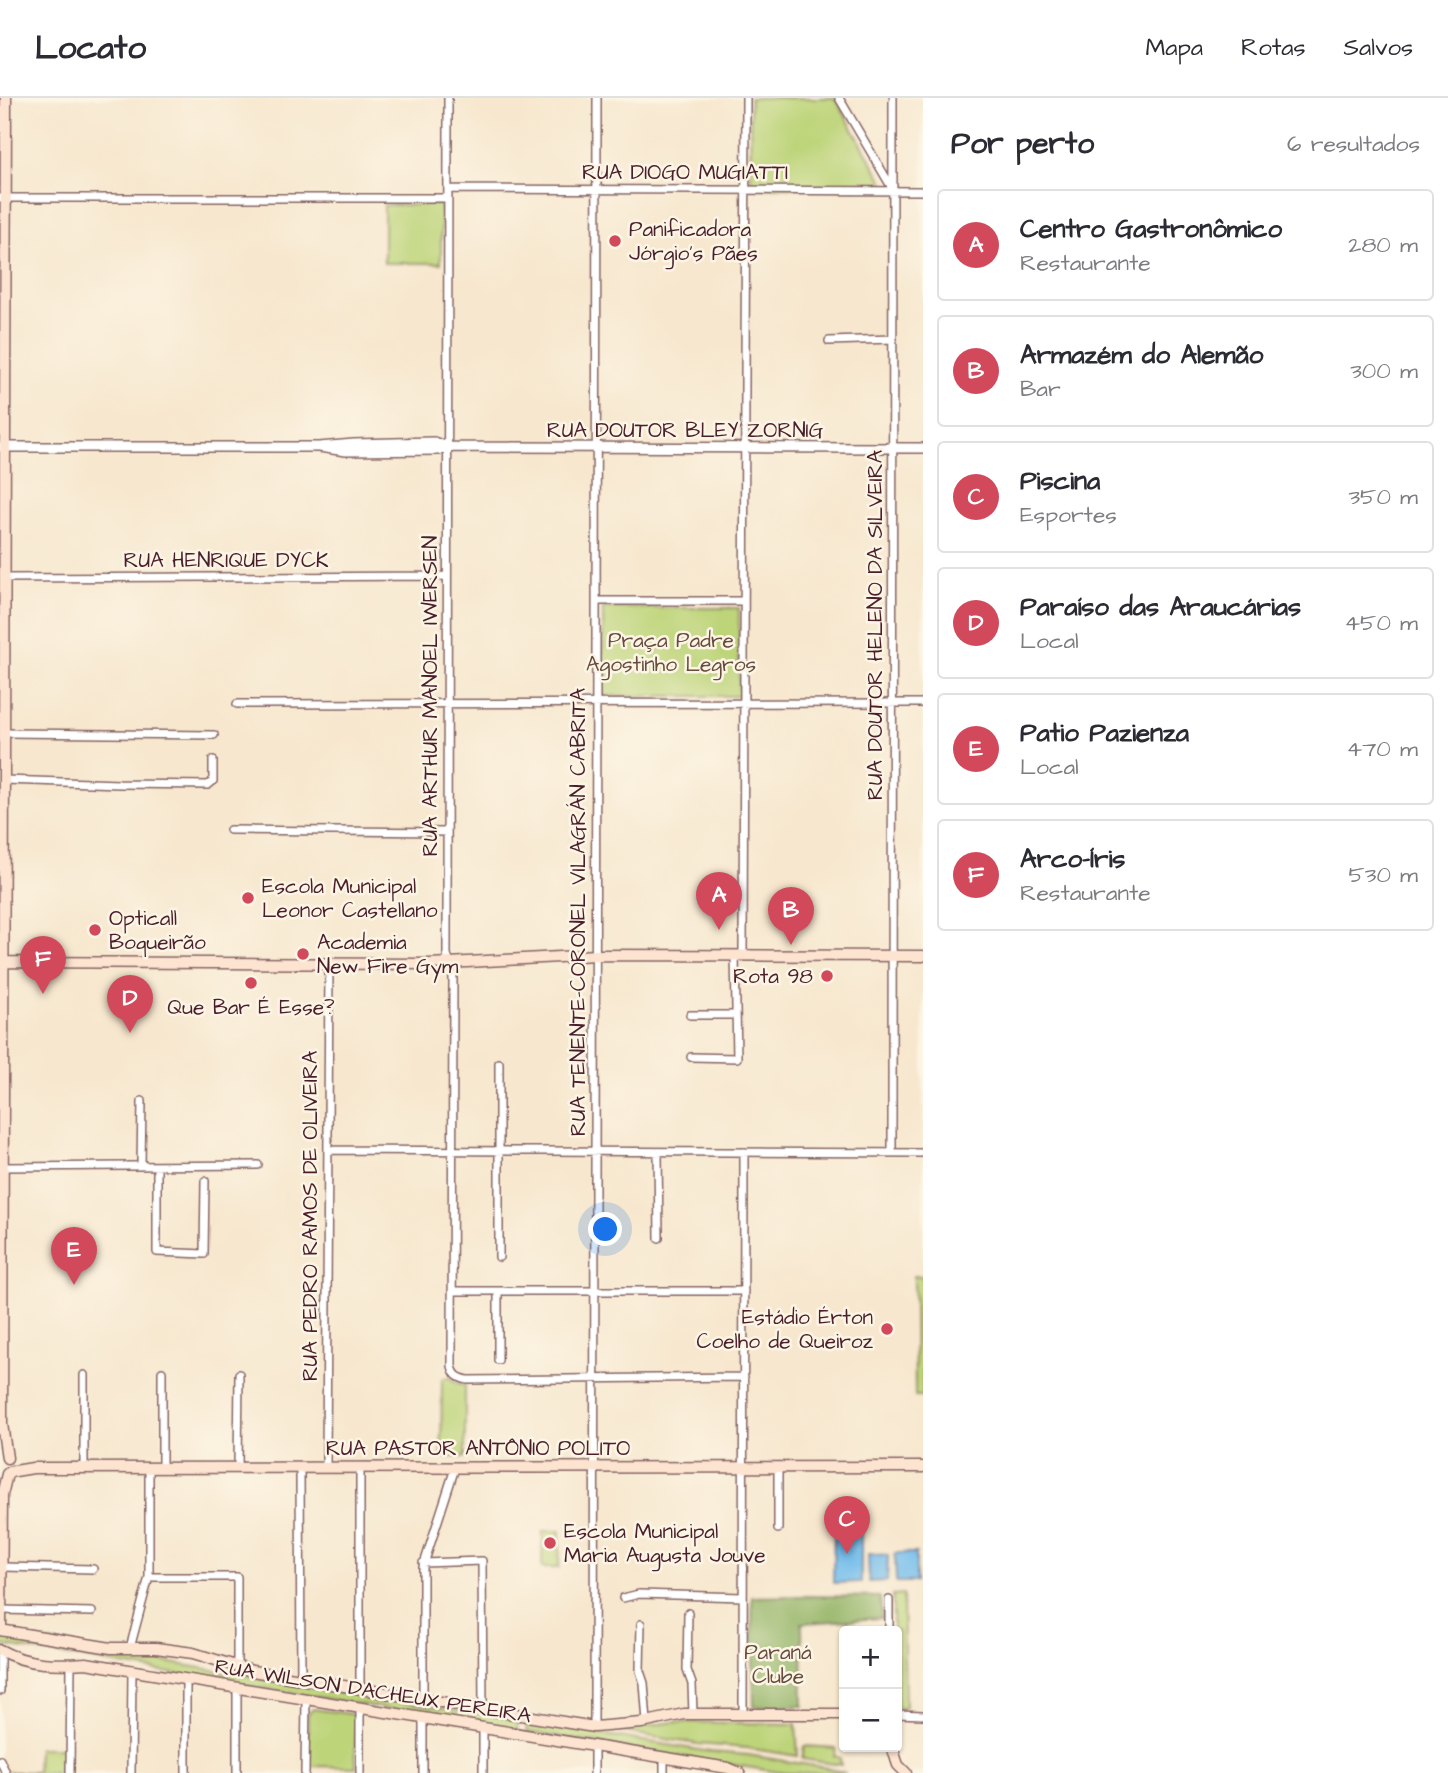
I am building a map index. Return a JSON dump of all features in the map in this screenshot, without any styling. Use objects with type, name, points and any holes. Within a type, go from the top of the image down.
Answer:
[{"type":"main road","points":[[0,1630],[1,1490],[5,1466],[2,1424],[1,1072],[4,780],[2,322],[6,98]]},
{"type":"main road","points":[[2,962],[449,964],[596,955],[923,956]]},
{"type":"main road","name":"RUA PASTOR ANTÔNIO POLITO","points":[[5,1466],[923,1466]]},
{"type":"main road","name":"RUA WILSON DACHEUX PEREIRA","points":[[0,1630],[111,1648],[162,1649],[193,1653],[252,1671],[594,1727],[647,1722],[678,1714],[839,1714]]},
{"type":"main road","name":"RUA WILSON DACHEUX PEREIRA","points":[[0,1650],[23,1660],[54,1664],[86,1663],[728,1768],[740,1773]]},
{"type":"main road","points":[[393,1713],[401,1710],[403,1705],[401,1698],[396,1695]]},
{"type":"main road","points":[[524,1735],[522,1723],[530,1716]]},
{"type":"main road","points":[[893,1752],[904,1772]]},
{"type":"street","name":"RUA ARTHUR MANOEL IWERSEN","points":[[448,98],[447,954],[453,975],[452,1366],[457,1376],[468,1380],[595,1378]]},
{"type":"street","name":"RUA TENENTE-CORONEL VILAGRÁN CABRITA","points":[[594,1727],[597,98]]},
{"type":"street","points":[[691,1057],[737,1058],[744,704],[746,98]]},
{"type":"street","points":[[839,98],[893,190]]},
{"type":"street","name":"RUA DOUTOR HELENO DA SILVEIRA","points":[[892,1153],[893,98]]},
{"type":"street","name":"RUA DIOGO MUGIATTI","points":[[3,198],[597,190],[923,191]]},
{"type":"street","points":[[829,341],[893,339]]},
{"type":"street","name":"RUA DOUTOR BLEY ZORNIG","points":[[2,447],[319,447],[434,442],[447,447],[923,448]]},
{"type":"street","name":"RUA HENRIQUE DYCK","points":[[4,578],[447,576]]},
{"type":"street","points":[[596,601],[744,601]]},
{"type":"street","points":[[237,704],[923,703]]},
{"type":"street","points":[[4,733],[214,735]]},
{"type":"street","points":[[4,780],[208,785],[213,780],[213,760]]},
{"type":"street","points":[[230,830],[447,832]]},
{"type":"street","name":"RUA PEDRO RAMOS DE OLIVEIRA","points":[[326,1468],[329,964]]},
{"type":"street","points":[[690,1015],[736,1015]]},
{"type":"street","points":[[499,1063],[499,1256]]},
{"type":"street","points":[[141,1166],[142,1101]]},
{"type":"street","points":[[328,1150],[923,1153]]},
{"type":"street","points":[[658,1152],[659,1238]]},
{"type":"street","points":[[743,1714],[744,1152]]},
{"type":"street","points":[[3,1167],[258,1165]]},
{"type":"street","points":[[157,1166],[157,1252],[204,1254],[205,1181]]},
{"type":"street","points":[[452,1291],[744,1291]]},
{"type":"street","points":[[498,1291],[498,1360]]},
{"type":"street","points":[[162,1373],[162,1468]]},
{"type":"street","points":[[237,1468],[239,1374]]},
{"type":"street","points":[[84,1375],[84,1468]]},
{"type":"street","points":[[595,1378],[744,1377]]},
{"type":"street","points":[[778,1467],[778,1529]]},
{"type":"street","points":[[130,1648],[149,1577],[149,1468]]},
{"type":"street","points":[[300,1468],[301,1679]]},
{"type":"street","points":[[360,1468],[360,1689]]},
{"type":"street","points":[[423,1699],[424,1563],[455,1468]]},
{"type":"street","points":[[424,1563],[482,1561],[483,1709]]},
{"type":"street","points":[[2,1567],[93,1569]]},
{"type":"street","points":[[149,1577],[237,1577],[237,1666]]},
{"type":"street","points":[[623,1598],[639,1594],[743,1597]]},
{"type":"street","points":[[889,1600],[889,1626]]},
{"type":"street","points":[[1,1610],[92,1612]]},
{"type":"street","points":[[688,1613],[687,1670],[692,1684],[693,1714]]},
{"type":"street","points":[[641,1625],[640,1671],[644,1683],[647,1722]]},
{"type":"street","points":[[0,1650],[0,1691]]},
{"type":"street","points":[[70,1773],[71,1664]]},
{"type":"street","points":[[131,1773],[132,1671]]},
{"type":"street","points":[[186,1680],[186,1773]]},
{"type":"street","points":[[237,1688],[237,1773]]},
{"type":"street","points":[[305,1773],[306,1699]]},
{"type":"street","points":[[360,1708],[360,1773]]},
{"type":"street","points":[[902,1714],[923,1714]]},
{"type":"street","points":[[423,1718],[423,1773]]},
{"type":"street","points":[[483,1728],[484,1773]]},
{"type":"street","points":[[594,1746],[594,1773]]},
{"type":"street","points":[[664,1758],[664,1773]]},
{"type":"street","points":[[0,1760],[6,1773]]},
{"type":"green space","points":[[750,98],[835,98],[887,188],[751,187]]},
{"type":"green space","points":[[384,205],[441,205],[441,263],[384,263]]},
{"type":"green space","name":"Praça Padre Agostinho Legros","points":[[603,608],[739,608],[739,696],[603,696]]},
{"type":"green space","points":[[914,1276],[923,1276],[923,1396],[915,1396]]},
{"type":"green space","points":[[450,1377],[465,1385],[465,1457],[441,1457],[442,1379]]},
{"type":"green space","points":[[543,1531],[560,1531],[559,1568],[542,1568]]},
{"type":"green space","points":[[903,1594],[905,1708],[902,1708],[902,1626],[893,1626],[893,1595]]},
{"type":"green space","name":"Paraná Clube","points":[[752,1597],[880,1597],[882,1618],[802,1623],[803,1706],[754,1707]]},
{"type":"green space","points":[[0,1634],[518,1719],[517,1730],[0,1645]]},
{"type":"green space","points":[[313,1709],[351,1714],[355,1719],[356,1767],[308,1766],[308,1714]]},
{"type":"green space","points":[[675,1722],[796,1724],[798,1756],[612,1730]]},
{"type":"green space","points":[[529,1723],[577,1728],[600,1734],[711,1752],[748,1755],[846,1773],[784,1773],[527,1732]]},
{"type":"green space","points":[[804,1746],[836,1748],[834,1756],[840,1758],[841,1765],[802,1759]]},
{"type":"green space","points":[[38,1748],[66,1748],[66,1773],[10,1772],[37,1772]]},
{"type":"water","points":[[834,1527],[861,1527],[861,1582],[833,1583]]},
{"type":"water","points":[[895,1553],[916,1553],[916,1582],[896,1582]]},
{"type":"water","points":[[868,1554],[888,1555],[887,1581],[869,1582]]},
{"type":"place","name":"Panificadora Jórgio's Pães","points":[[615,241]]},
{"type":"place","name":"Escola Municipal Leonor Castellano","points":[[248,898]]},
{"type":"place","name":"Opticall Boqueirão","points":[[95,930]]},
{"type":"place","name":"Centro Gastronômico","points":[[719,930]]},
{"type":"place","name":"Armazém do Alemão","points":[[791,945]]},
{"type":"place","name":"Academia New Fire Gym","points":[[303,954]]},
{"type":"place","name":"Rota 98","points":[[827,976]]},
{"type":"place","name":"Que Bar É Esse?","points":[[251,983]]},
{"type":"place","name":"Arco-Íris","points":[[43,994]]},
{"type":"place","name":"Paraíso das Araucárias","points":[[130,1033]]},
{"type":"place","name":"Patio Pazienza","points":[[74,1285]]},
{"type":"place","name":"Estádio Érton Coelho de Queiroz","points":[[887,1329]]},
{"type":"place","name":"Escola Municipal Maria Augusta Jouve","points":[[550,1543]]},
{"type":"place","name":"Piscina","points":[[847,1554]]}]
